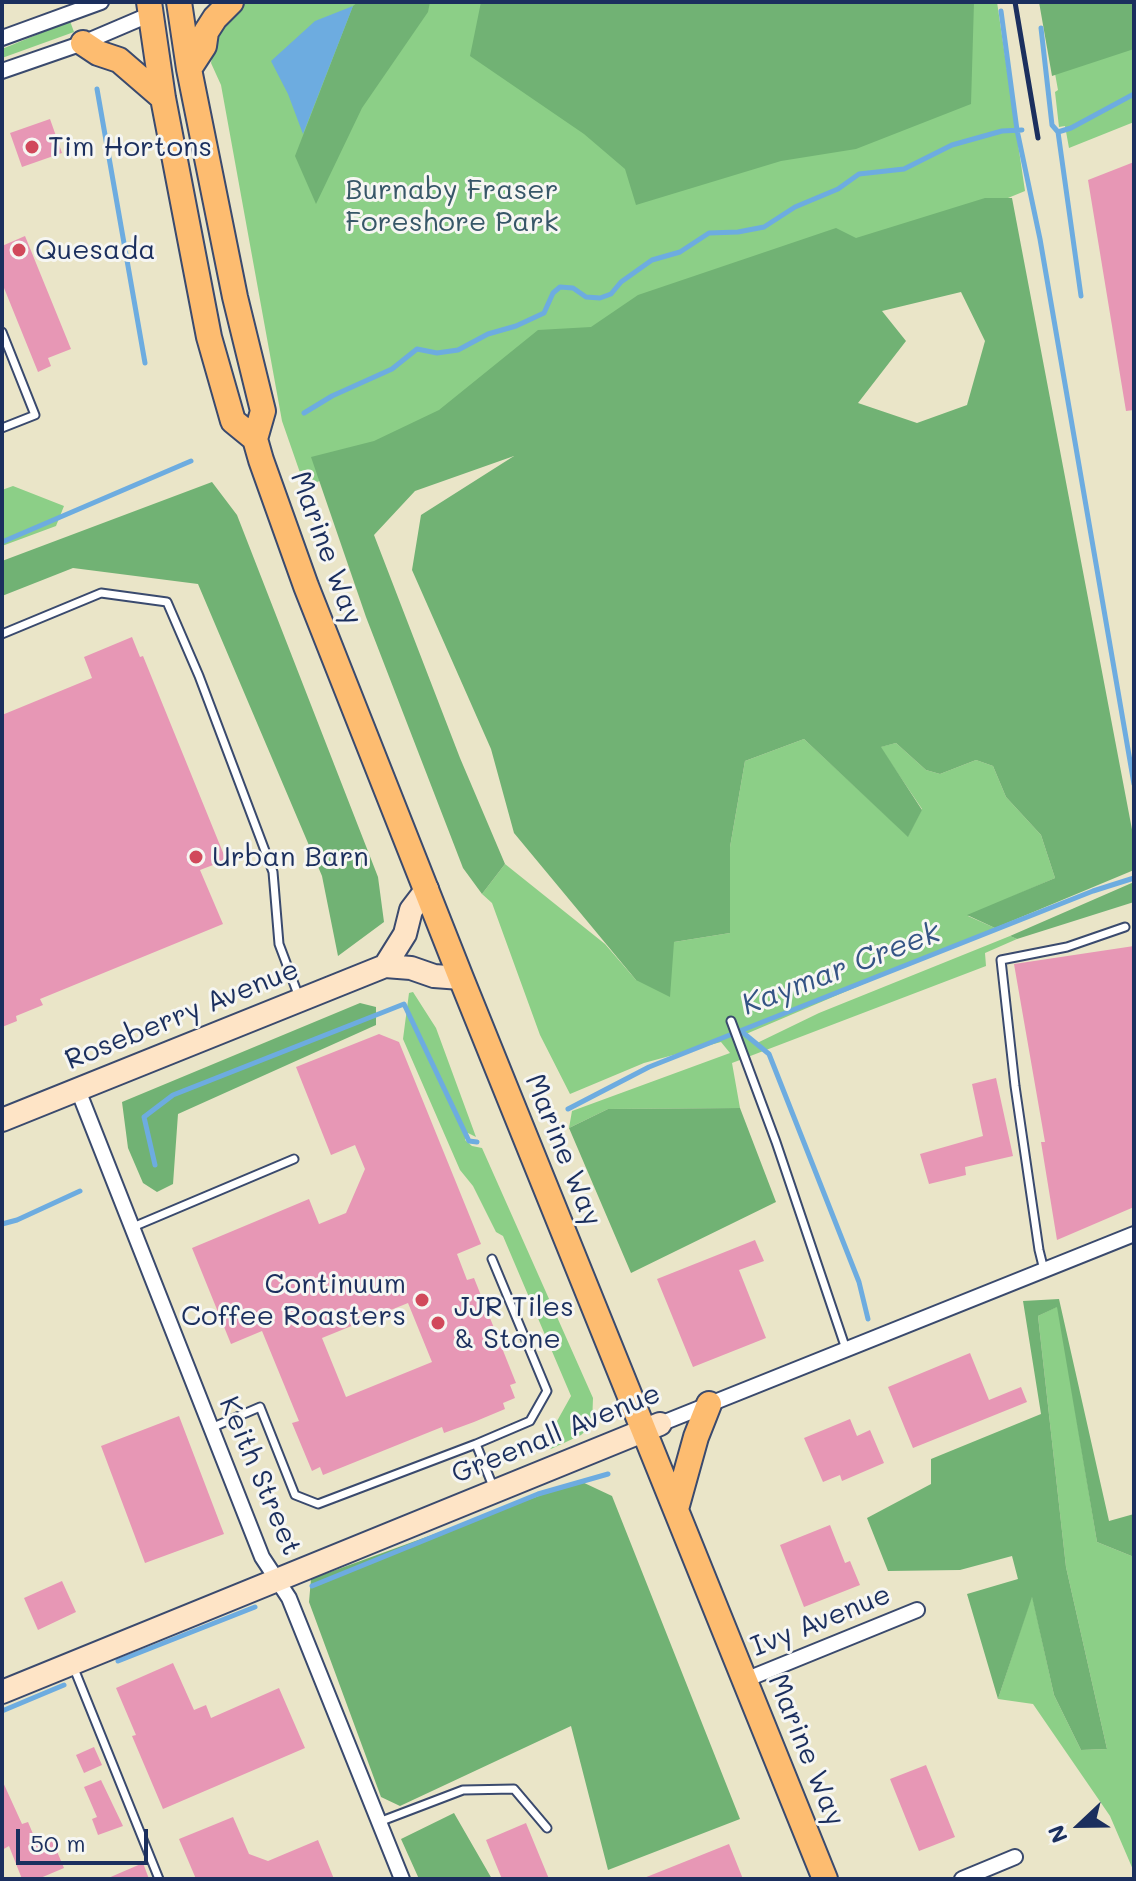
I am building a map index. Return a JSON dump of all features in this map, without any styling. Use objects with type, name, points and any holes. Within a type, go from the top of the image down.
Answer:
[{"type":"main road","points":[[189,69],[204,46],[206,32],[231,2]]},
{"type":"main road","name":"Marine Way","points":[[181,3],[189,69],[235,297],[263,411],[255,439]]},
{"type":"main road","name":"Marine Way","points":[[150,8],[163,98],[197,281],[233,421],[255,439],[306,586],[461,978],[652,1427],[676,1509],[825,1879]]},
{"type":"main road","points":[[83,43],[98,53],[119,60],[163,98]]},
{"type":"main road","points":[[676,1509],[696,1437],[709,1404]]},
{"type":"street","points":[[2,38],[101,2]]},
{"type":"street","points":[[2,71],[83,43],[150,8],[181,3]]},
{"type":"street","points":[[427,889],[411,910],[405,934],[385,966],[461,978]]},
{"type":"street","name":"Roseberry Avenue","points":[[2,1120],[385,966]]},
{"type":"street","name":"Keith Street","points":[[78,1090],[262,1557],[289,1598],[402,1879]]},
{"type":"street","name":"Greenall Avenue","points":[[2,1692],[1134,1234]]},
{"type":"street","name":"Ivy Avenue","points":[[745,1680],[917,1610]]},
{"type":"street","points":[[962,1879],[1015,1857]]},
{"type":"lane","points":[[2,332],[35,415],[2,428]]},
{"type":"lane","points":[[2,634],[101,593],[167,602],[199,676],[273,872],[279,944],[300,999]]},
{"type":"lane","points":[[1044,1270],[1015,1086],[1001,960],[1067,947],[1125,927]]},
{"type":"lane","points":[[731,1021],[776,1142],[846,1351]]},
{"type":"lane","points":[[133,1227],[294,1159]]},
{"type":"lane","points":[[211,1428],[260,1407],[295,1495],[318,1504],[530,1421],[547,1391],[492,1259]]},
{"type":"lane","points":[[476,1444],[495,1491]]},
{"type":"lane","points":[[72,1662],[159,1879]]},
{"type":"lane","points":[[379,1822],[463,1790],[514,1789],[547,1828]]},
{"type":"green space","name":"Burnaby Fraser Foreshore Park","points":[[244,2],[997,2],[1025,191],[305,487],[282,421],[221,85],[211,63],[216,33],[233,10]]},
{"type":"green space","points":[[358,2],[430,2],[428,12],[362,108],[316,204],[295,156],[353,6]]},
{"type":"green space","points":[[481,2],[974,2],[971,104],[856,149],[781,161],[636,205],[625,169],[584,134],[470,56]]},
{"type":"green space","points":[[1039,2],[1134,2],[1134,49],[1052,76]]},
{"type":"green space","points":[[1042,2],[1134,2],[1134,122],[1069,148],[1065,126],[1059,127],[1055,92],[1058,90]]},
{"type":"green space","points":[[70,21],[74,32],[2,58],[2,49]]},
{"type":"green space","points":[[985,198],[1012,198],[1134,840],[1134,870],[995,928],[967,915],[1055,878],[1041,835],[1006,797],[993,766],[976,760],[940,774],[926,770],[896,743],[881,747],[922,810],[908,837],[804,739],[745,761],[730,847],[730,933],[674,942],[670,997],[636,980],[514,833],[491,749],[412,570],[421,515],[514,456],[415,491],[374,535],[460,758],[505,864],[482,894],[463,868],[366,617],[311,457],[374,441],[439,410],[538,330],[591,327],[638,295],[836,228],[856,238]],"holes":[[[961,292],[985,341],[967,405],[917,423],[858,403],[906,341],[882,311]]]},
{"type":"green space","points":[[212,482],[237,515],[378,877],[384,922],[338,956],[322,876],[198,584],[73,568],[2,596],[2,561]]},
{"type":"green space","points":[[13,486],[64,506],[56,526],[2,546],[2,490]]},
{"type":"green space","points":[[804,739],[908,836],[922,809],[880,747],[896,743],[926,770],[940,774],[976,760],[993,766],[1006,797],[1041,835],[1055,878],[968,916],[995,928],[746,1034],[755,1044],[819,1013],[1010,936],[1017,939],[985,953],[986,966],[732,1063],[740,1108],[608,1109],[569,1128],[572,1111],[730,1053],[721,1042],[644,1063],[570,1094],[540,1035],[492,903],[482,894],[505,864],[605,944],[636,980],[674,942],[730,933],[730,847],[745,761]]},
{"type":"green space","points":[[1134,882],[1134,902],[1017,939],[1010,936]]},
{"type":"green space","points":[[413,992],[436,1028],[476,1137],[468,1133],[465,1140],[472,1146],[482,1148],[593,1398],[592,1425],[581,1435],[551,1449],[542,1448],[571,1396],[503,1236],[496,1232],[473,1186],[460,1170],[403,1039],[409,993]]},
{"type":"green space","points":[[360,1003],[376,1007],[376,1025],[178,1114],[173,1184],[157,1192],[143,1183],[128,1148],[122,1102]]},
{"type":"green space","points":[[740,1108],[776,1202],[631,1273],[569,1128],[608,1109]]},
{"type":"green space","points":[[1059,1299],[1109,1521],[1134,1514],[1134,1557],[1097,1542],[1057,1307],[1038,1316],[1066,1567],[1107,1749],[1081,1750],[1054,1695],[1032,1597],[998,1699],[967,1594],[1018,1579],[1012,1556],[960,1570],[888,1571],[867,1518],[931,1484],[931,1459],[1041,1414],[1023,1301]]},
{"type":"green space","points":[[1058,1306],[1097,1542],[1134,1557],[1134,1872],[1110,1816],[1033,1704],[998,1699],[1032,1595],[1054,1695],[1081,1750],[1107,1749],[1066,1567],[1038,1316]]},
{"type":"green space","points":[[580,1481],[612,1496],[740,1819],[608,1870],[571,1726],[400,1806],[381,1797],[309,1602],[311,1579]]},
{"type":"green space","points":[[454,1813],[492,1879],[419,1879],[401,1839]]},
{"type":"water","points":[[353,6],[303,134],[271,61],[315,21]]},
{"type":"building","points":[[50,119],[62,153],[22,167],[10,133]]},
{"type":"building","points":[[1134,162],[1134,410],[1126,411],[1088,180]]},
{"type":"building","points":[[25,236],[71,349],[48,358],[51,366],[38,372],[2,283],[2,246]]},
{"type":"building","points":[[132,637],[140,657],[143,656],[226,860],[200,870],[223,924],[40,999],[43,1005],[16,1016],[17,1021],[2,1027],[2,715],[92,678],[84,657]]},
{"type":"building","points":[[1134,946],[1134,1207],[1057,1240],[1041,1142],[1045,1142],[1014,964]]},
{"type":"building","points":[[379,1034],[399,1042],[481,1244],[457,1254],[467,1280],[474,1278],[516,1383],[510,1385],[515,1398],[503,1403],[505,1409],[444,1433],[442,1427],[323,1475],[320,1467],[312,1471],[292,1423],[299,1421],[262,1331],[231,1344],[192,1248],[309,1199],[319,1224],[346,1213],[365,1169],[355,1145],[331,1155],[296,1067]],"holes":[[[408,1303],[432,1362],[346,1397],[322,1338]]]},
{"type":"building","points":[[996,1078],[1013,1156],[965,1167],[966,1175],[929,1184],[920,1154],[983,1136],[972,1084]]},
{"type":"building","points":[[755,1240],[764,1261],[739,1270],[766,1338],[693,1367],[657,1279]]},
{"type":"building","points":[[970,1353],[989,1400],[1021,1387],[1027,1402],[913,1448],[888,1387]]},
{"type":"building","points":[[179,1416],[224,1534],[145,1563],[101,1446]]},
{"type":"building","points":[[850,1419],[857,1436],[870,1430],[884,1463],[842,1481],[840,1475],[823,1482],[804,1438]]},
{"type":"building","points":[[830,1525],[845,1563],[850,1561],[860,1585],[804,1607],[780,1545]]},
{"type":"building","points":[[62,1581],[76,1612],[38,1630],[24,1598]]},
{"type":"building","points":[[173,1663],[194,1710],[206,1705],[211,1718],[279,1688],[305,1748],[163,1809],[132,1736],[136,1735],[116,1688]]},
{"type":"building","points":[[94,1747],[102,1765],[84,1773],[76,1755]]},
{"type":"building","points":[[926,1765],[955,1837],[919,1851],[890,1779]]},
{"type":"building","points":[[2,1780],[22,1824],[28,1822],[36,1841],[50,1835],[64,1868],[38,1879],[22,1879],[9,1846],[2,1850]]},
{"type":"building","points":[[101,1780],[123,1826],[98,1835],[92,1819],[97,1817],[84,1787]]},
{"type":"building","points":[[233,1817],[249,1854],[268,1861],[318,1840],[334,1879],[196,1879],[179,1839]]},
{"type":"building","points":[[526,1823],[549,1879],[502,1879],[486,1840]]},
{"type":"building","points":[[729,1844],[743,1879],[644,1879],[644,1878]]},
{"type":"building","points":[[143,1863],[149,1879],[106,1879]]},
{"type":"waterway","points":[[1001,11],[1017,130],[1040,239],[1134,784]]},
{"type":"waterway","points":[[1041,28],[1052,125],[1058,132],[1134,94]]},
{"type":"waterway","points":[[97,89],[145,363]]},
{"type":"waterway","points":[[304,413],[332,396],[392,369],[417,349],[437,353],[458,350],[488,334],[544,313],[553,293],[560,287],[573,288],[586,297],[600,298],[611,294],[621,282],[652,260],[680,252],[709,233],[764,227],[795,207],[838,189],[859,174],[904,169],[952,145],[1002,131],[1022,130]]},
{"type":"waterway","points":[[1058,132],[1081,296]]},
{"type":"waterway","points":[[2,542],[191,461]]},
{"type":"waterway","name":"Kaymar Creek","points":[[568,1109],[649,1067],[1093,891],[1134,878]]},
{"type":"waterway","name":"Kaymar Creek","points":[[155,1165],[144,1117],[173,1095],[404,1004],[469,1141],[477,1142]]},
{"type":"waterway","points":[[741,1031],[769,1054],[859,1282],[868,1319]]},
{"type":"waterway","name":"Kaymar Creek","points":[[2,1224],[80,1191]]},
{"type":"waterway","points":[[312,1586],[538,1494],[608,1474]]},
{"type":"waterway","points":[[118,1661],[255,1607]]},
{"type":"waterway","points":[[2,1711],[64,1685]]},
{"type":"railway","points":[[1015,2],[1038,138]]},
{"type":"place","name":"Tim Hortons","points":[[32,147]]},
{"type":"place","name":"Quesada","points":[[19,250]]},
{"type":"place","name":"Urban Barn","points":[[196,857]]},
{"type":"place","name":"Continuum Coffee Roasters","points":[[422,1300]]},
{"type":"place","name":"JJR Tiles & Stone","points":[[438,1323]]}]
